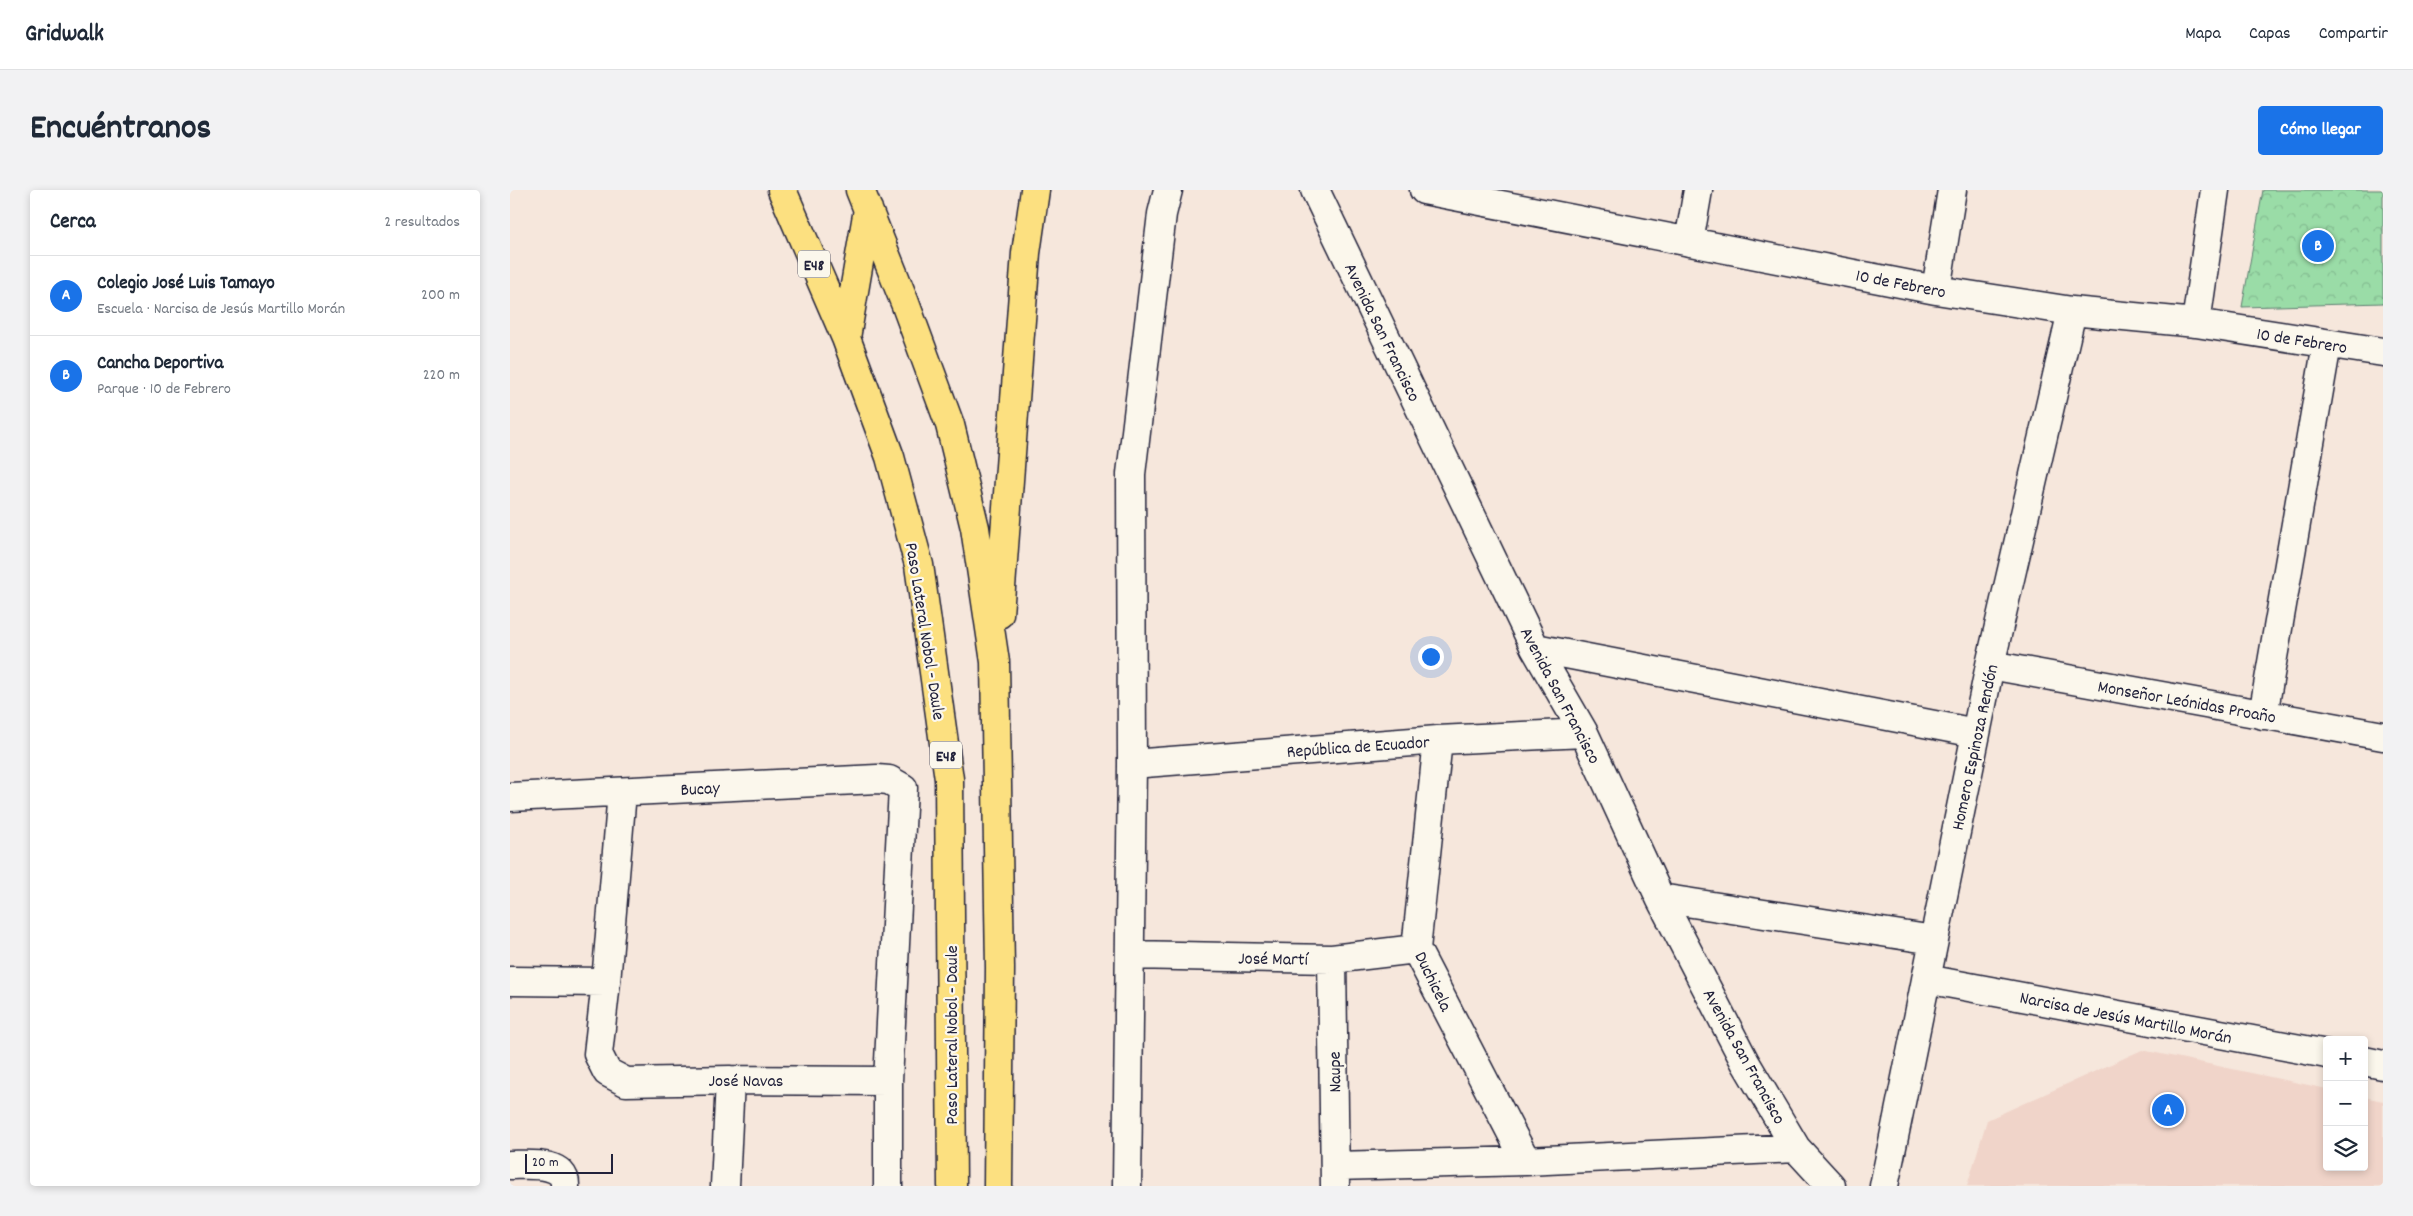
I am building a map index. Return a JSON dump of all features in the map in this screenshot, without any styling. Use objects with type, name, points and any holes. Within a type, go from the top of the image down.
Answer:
[{"type":"main road","name":"Paso Lateral Nobol - Daule","points":[[782,190],[846,338],[890,457],[918,565],[949,779],[952,1186]]},
{"type":"main road","name":"E48","points":[[998,1186],[1000,968],[995,662],[1026,253],[1035,190]]},
{"type":"main road","name":"E48","points":[[846,338],[866,197]]},
{"type":"main road","name":"E48","points":[[866,197],[950,425],[975,528],[995,662]]},
{"type":"street","points":[[1127,1186],[1132,764],[1131,474],[1162,214],[1168,190]]},
{"type":"street","name":"Avenida San Francisco","points":[[1315,190],[1535,648],[1584,733],[1660,898],[1745,1062],[1796,1148],[1831,1186]]},
{"type":"street","name":"10 de Febrero","points":[[1424,190],[1936,290],[2072,311],[2196,323],[2383,352]]},
{"type":"street","points":[[1689,242],[1698,190]]},
{"type":"street","points":[[1936,290],[1952,190]]},
{"type":"street","points":[[2196,323],[2216,190]]},
{"type":"street","name":"Homero Espinoza Rendón","points":[[1884,1186],[1990,665],[2072,311]]},
{"type":"street","points":[[2263,714],[2326,344]]},
{"type":"street","points":[[1535,648],[1976,733]]},
{"type":"street","name":"Monseñor Leónidas Proaño","points":[[1990,665],[2383,736]]},
{"type":"street","name":"República de Ecuador","points":[[1132,764],[1438,740],[1584,733]]},
{"type":"street","name":"Duchicela","points":[[1438,740],[1416,949],[1534,1161]]},
{"type":"street","name":"Bucay","points":[[510,797],[889,780],[903,788],[888,1081]]},
{"type":"street","points":[[510,981],[606,982],[622,792]]},
{"type":"street","points":[[1660,898],[1934,940]]},
{"type":"street","name":"José Martí","points":[[1130,955],[1332,959],[1416,949]]},
{"type":"street","name":"Naupe","points":[[1332,959],[1335,1176]]},
{"type":"street","name":"Narcisa de Jesús Martillo Morán","points":[[1926,979],[2323,1053]]},
{"type":"street","name":"José Navas","points":[[606,982],[598,1054],[608,1072],[626,1082],[730,1080],[888,1081]]},
{"type":"street","points":[[2368,1063],[2383,1065]]},
{"type":"street","points":[[725,1186],[730,1080]]},
{"type":"street","points":[[888,1081],[888,1186]]},
{"type":"street","points":[[1335,1176],[1534,1161],[1796,1148]]},
{"type":"street","points":[[510,1165],[549,1165],[558,1172],[565,1182],[565,1186]]},
{"type":"shaded area","points":[[2142,1050],[2323,1088],[2323,1171],[2368,1171],[2368,1098],[2383,1101],[2383,1186],[1967,1186],[1987,1120]]},
{"type":"green space","points":[[2263,190],[2383,190],[2383,303],[2242,307]]},
{"type":"place","name":"Cancha Deportiva","points":[[2318,246]]},
{"type":"place","name":"Colegio José Luis Tamayo","points":[[2168,1110]]}]
